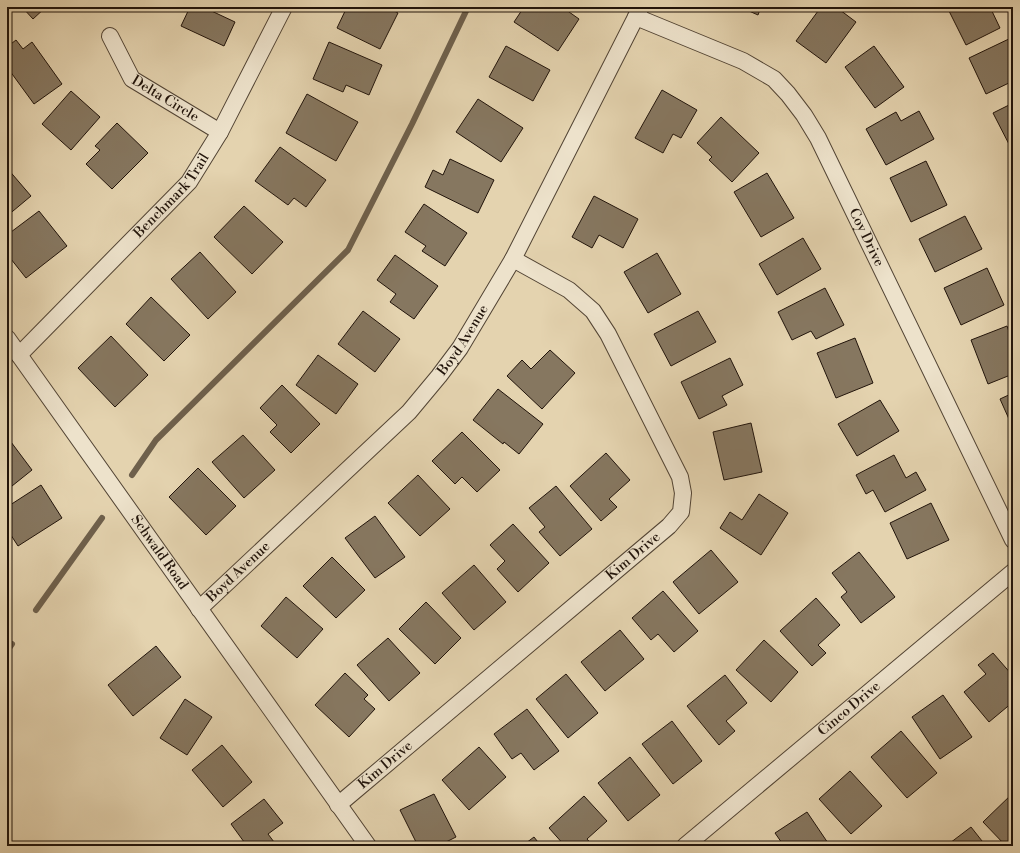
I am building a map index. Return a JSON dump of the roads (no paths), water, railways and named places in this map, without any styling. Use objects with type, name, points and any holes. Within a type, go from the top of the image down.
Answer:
[{"type":"street","name":"Benchmark Trail","points":[[20,355],[189,182],[220,132],[284,7]]},
{"type":"street","name":"Boyd Avenue","points":[[199,609],[408,412],[439,376],[460,348],[512,259],[639,12]]},
{"type":"street","name":"Coy Drive","points":[[639,12],[743,61],[774,79],[804,115],[818,138],[1013,540]]},
{"type":"street","name":"Delta Circle","points":[[110,36],[132,79],[220,132]]},
{"type":"street","name":"Kim Drive","points":[[338,805],[669,526],[681,512],[683,493],[680,478],[608,334],[593,311],[569,290],[512,259]]},
{"type":"street","name":"Schwald Road","points":[[7,338],[368,846]]},
{"type":"street","name":"Cinco Drive","points":[[686,846],[1013,572]]},
{"type":"waterway","points":[[132,475],[156,440],[348,250],[412,124],[468,7]]},
{"type":"waterway","points":[[36,610],[102,518]]},
{"type":"waterway","points":[[7,651],[12,644]]}]
